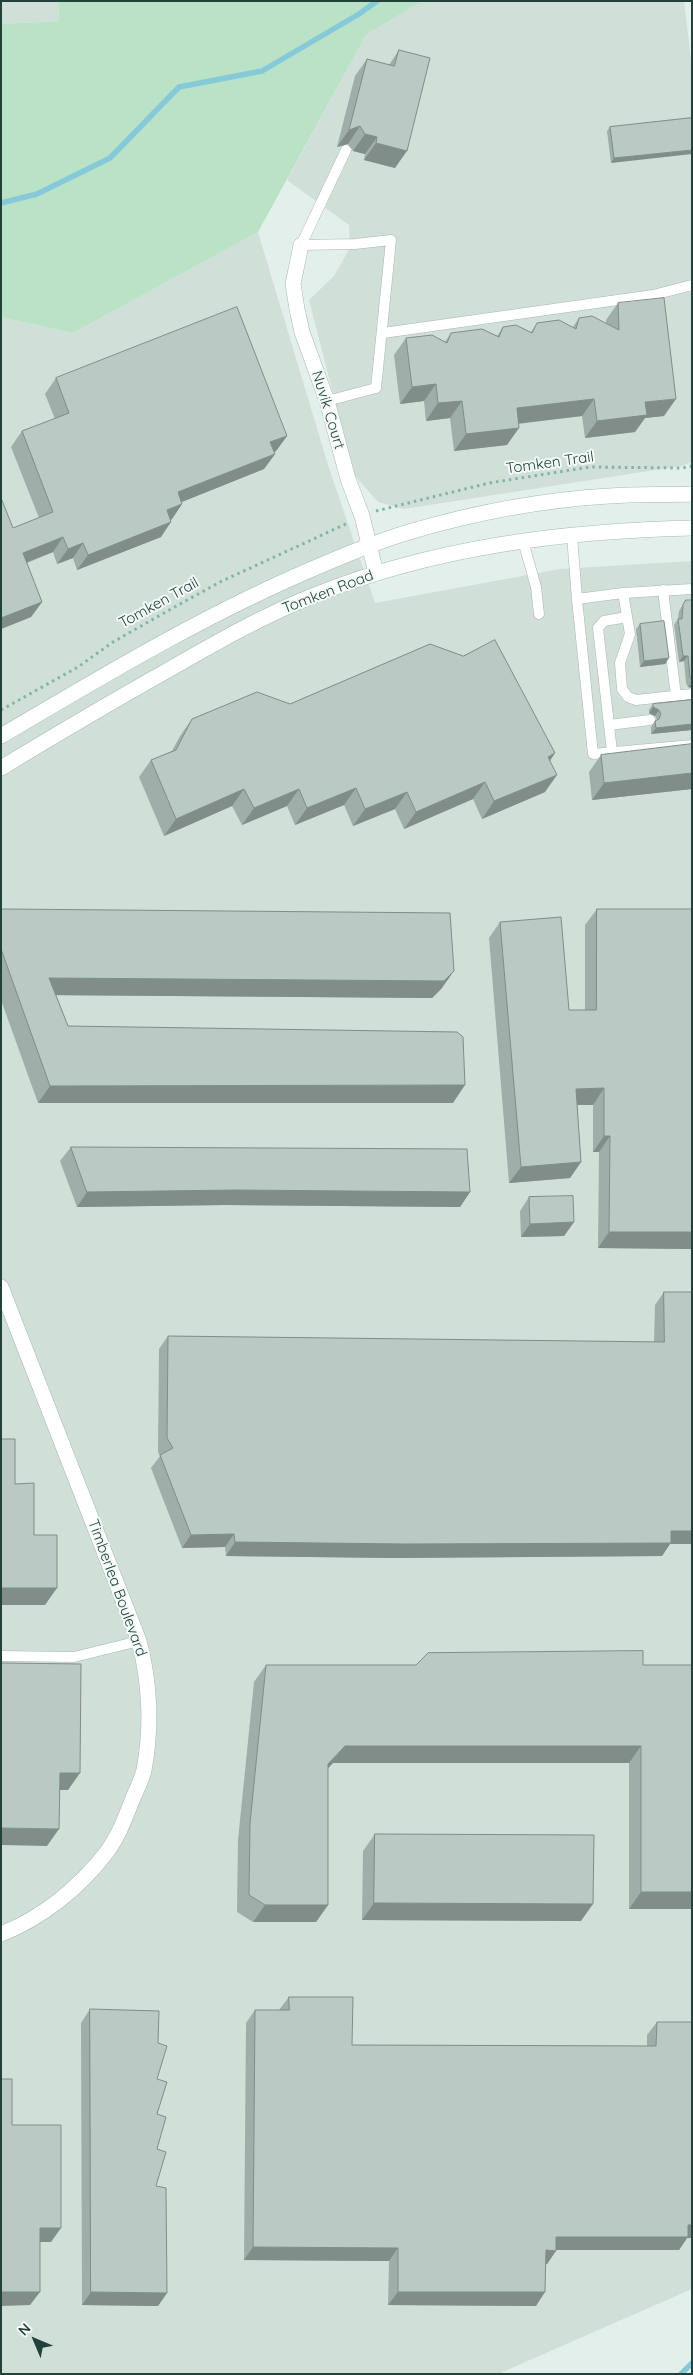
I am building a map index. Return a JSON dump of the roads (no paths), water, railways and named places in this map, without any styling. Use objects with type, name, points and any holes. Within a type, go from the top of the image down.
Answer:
[{"type":"main road","name":"Nuvik Court","points":[[302,245],[294,284],[302,332],[327,401],[348,479],[362,516],[376,573]]},
{"type":"main road","name":"Tomken Road","points":[[1,736],[90,683],[210,616],[268,587],[369,545],[451,521],[544,503],[609,496],[688,492]]},
{"type":"main road","name":"Tomken Road","points":[[1,768],[79,721],[244,627],[314,595],[376,573],[452,553],[523,541],[692,528]]},
{"type":"main road","points":[[673,529],[692,534]]},
{"type":"main road","name":"Timberlea Boulevard","points":[[1,1287],[139,1641],[146,1666],[149,1722],[144,1772],[127,1814],[107,1852],[69,1892],[24,1925],[1,1934]]},
{"type":"lane","points":[[327,401],[376,388],[391,240],[355,244],[302,245],[346,150]]},
{"type":"lane","points":[[383,333],[653,295],[692,285]]},
{"type":"lane","points":[[572,536],[592,754],[692,745]]},
{"type":"lane","points":[[523,541],[536,587],[539,614]]},
{"type":"lane","points":[[577,599],[623,593],[692,589]]},
{"type":"lane","points":[[663,590],[676,696]]},
{"type":"lane","points":[[623,593],[630,636],[619,665],[623,692],[628,697],[636,700],[692,694]]},
{"type":"lane","points":[[612,752],[598,628],[604,621],[627,617]]},
{"type":"lane","points":[[609,725],[650,720]]},
{"type":"lane","points":[[1,1656],[74,1657],[139,1641]]},
{"type":"waterway","points":[[1,203],[37,194],[110,158],[179,87],[262,71],[359,14],[377,1]]},
{"type":"waterway","points":[[681,2374],[692,2363]]}]
